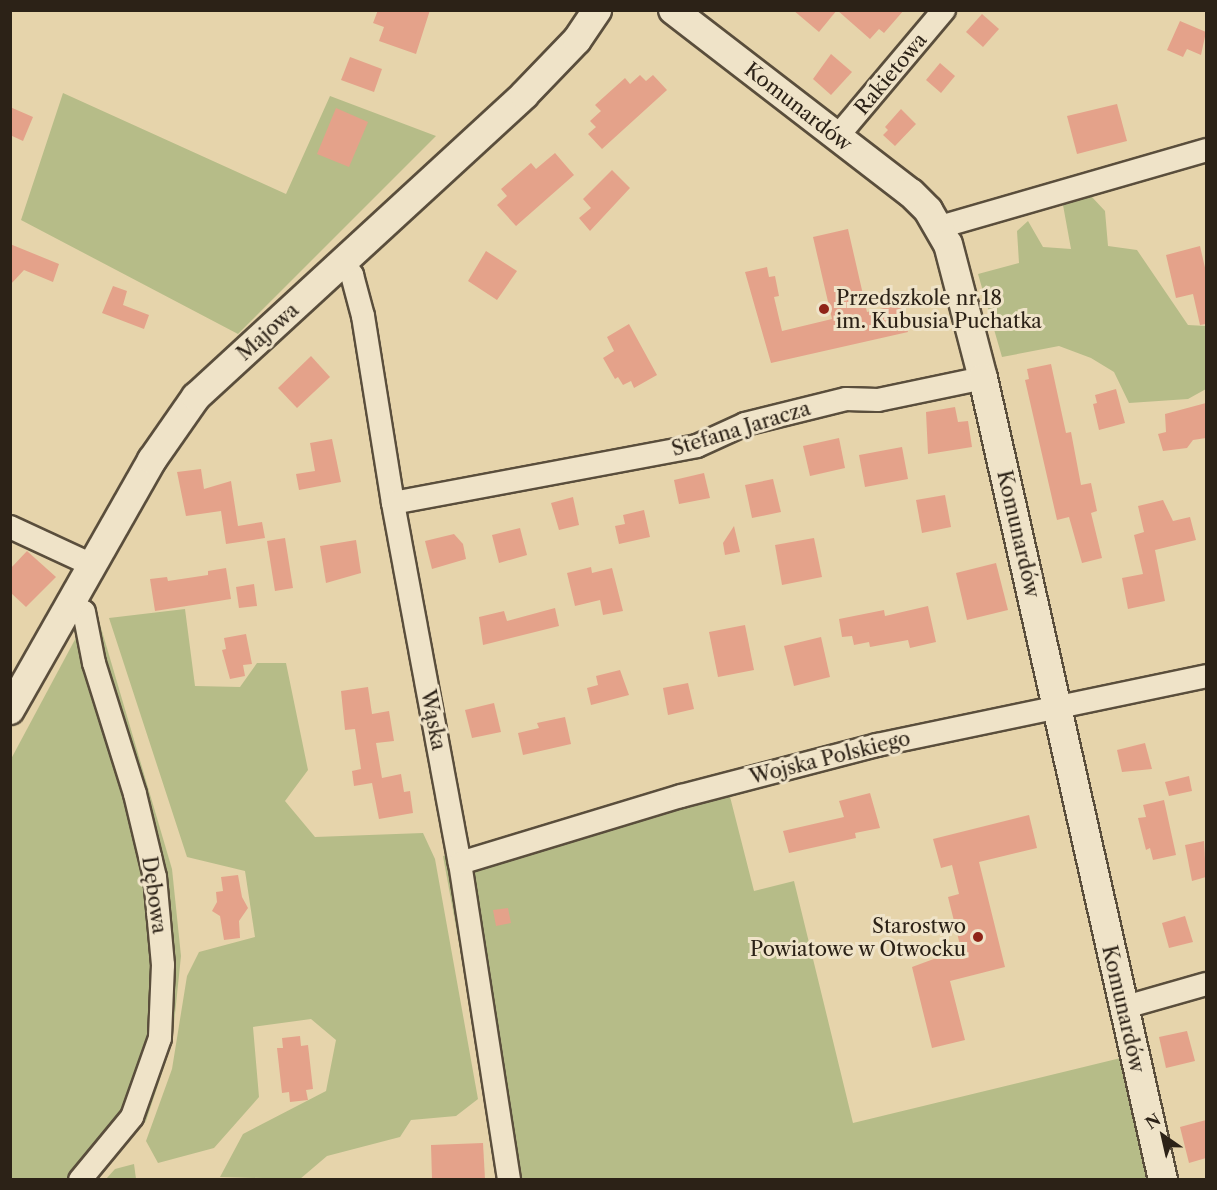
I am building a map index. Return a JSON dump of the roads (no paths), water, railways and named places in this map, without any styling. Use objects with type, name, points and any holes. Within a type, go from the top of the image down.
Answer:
[{"type":"street","name":"Majowa","points":[[10,710],[90,564],[152,459],[196,397],[344,264],[524,95],[577,40],[597,10]]},
{"type":"street","name":"Komunardów","points":[[674,10],[911,193],[940,227],[953,261],[982,378],[1058,710],[1122,1008],[1163,1179]]},
{"type":"street","name":"Rakietowa","points":[[837,137],[944,10]]},
{"type":"street","points":[[940,227],[1206,150]]},
{"type":"street","name":"Wąska","points":[[344,264],[352,275],[360,305],[393,503],[460,862],[509,1179]]},
{"type":"street","name":"Stefana Jaracza","points":[[393,503],[696,446],[745,424],[846,399],[878,400],[982,378]]},
{"type":"street","points":[[10,527],[90,564]]},
{"type":"street","name":"Dębowa","points":[[69,603],[84,612],[94,663],[135,794],[154,877],[163,965],[160,1038],[132,1117],[80,1179]]},
{"type":"street","name":"Wojska Polskiego","points":[[460,862],[681,796],[877,745],[1058,710],[1206,676]]},
{"type":"street","points":[[1122,1008],[1206,984]]},
{"type":"place","name":"Przedszkole nr 18 im. Kubusia Puchatka","points":[[824,309]]},
{"type":"place","name":"Starostwo Powiatowe w Otwocku","points":[[978,937]]}]
